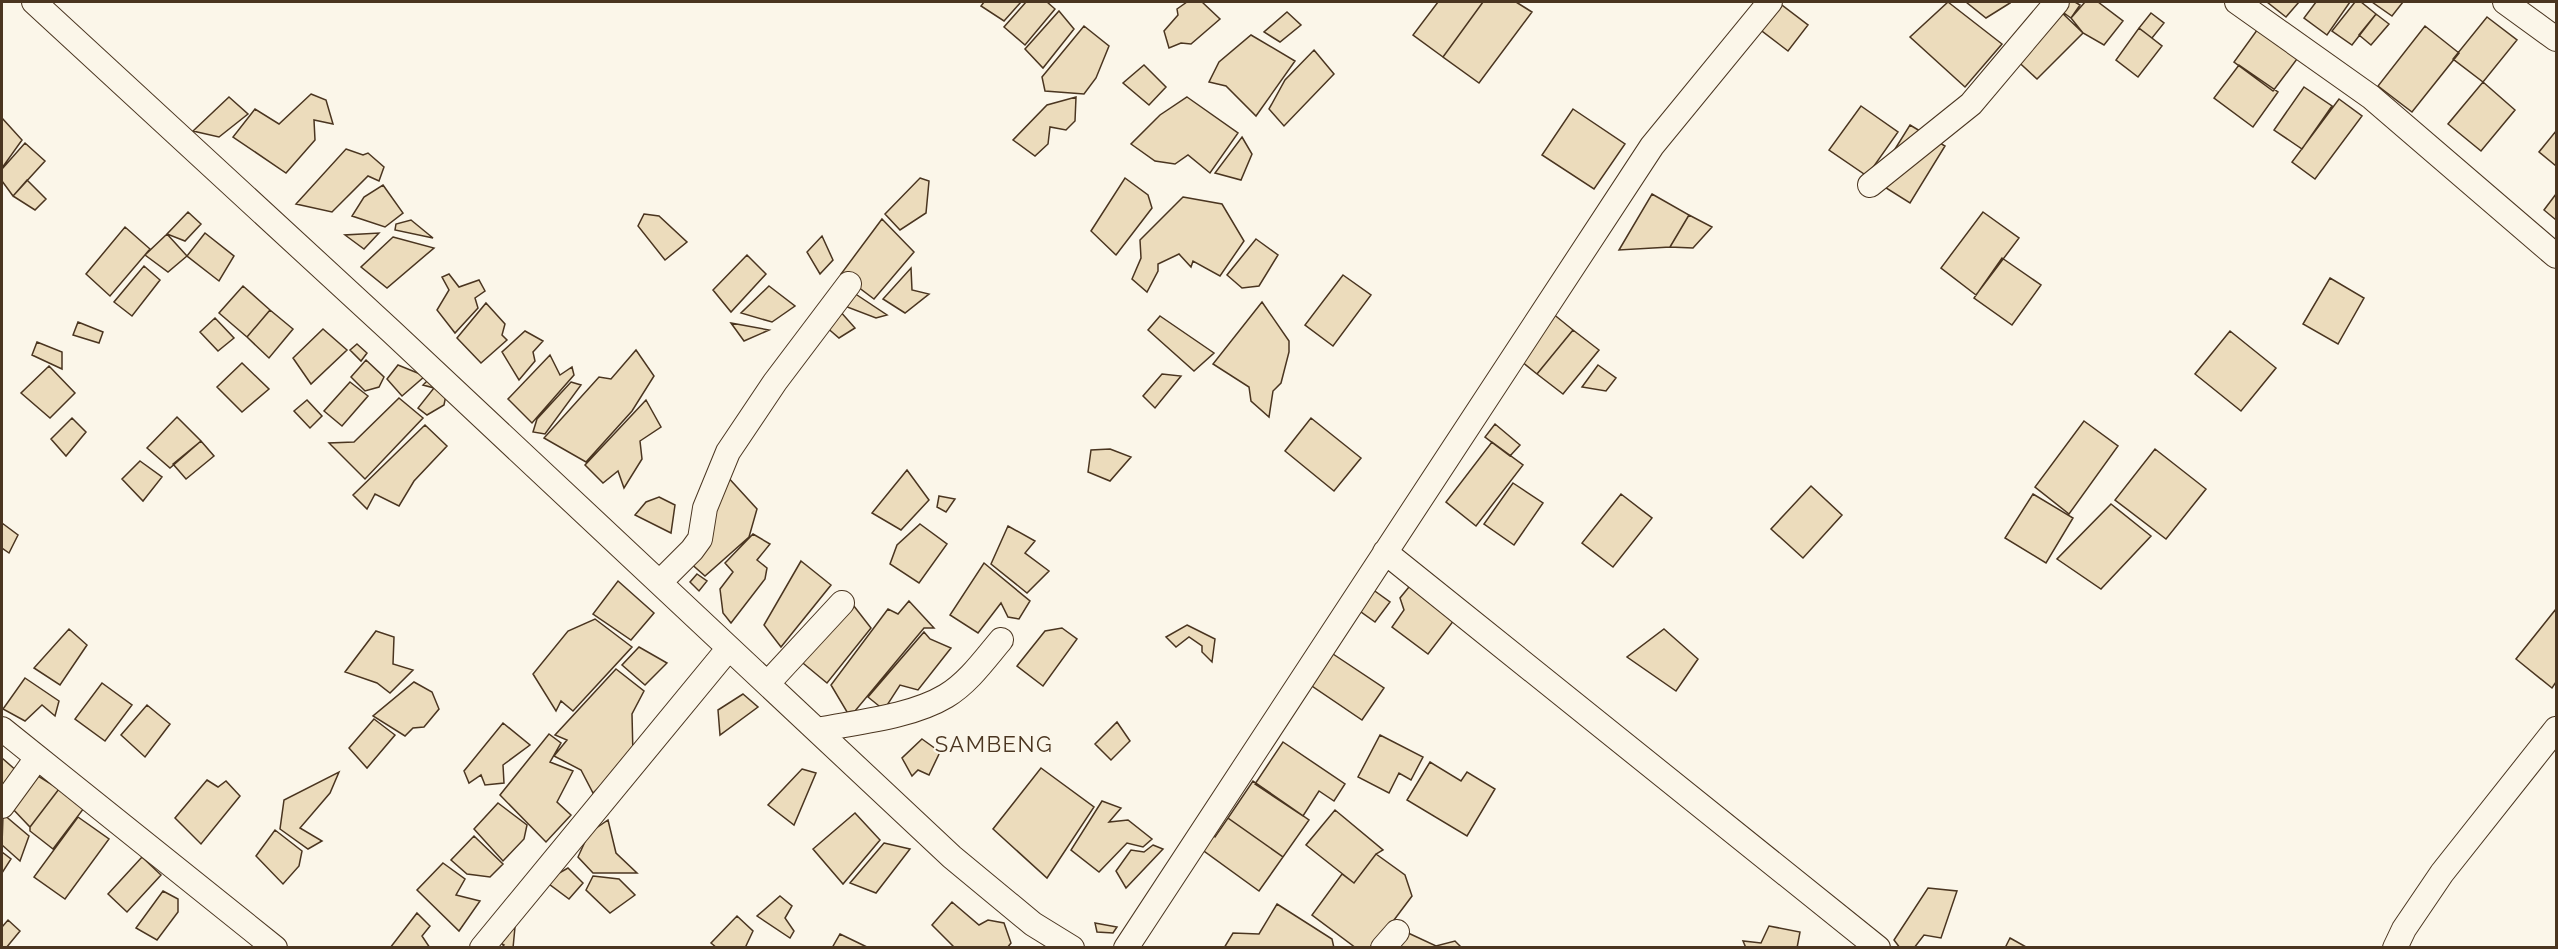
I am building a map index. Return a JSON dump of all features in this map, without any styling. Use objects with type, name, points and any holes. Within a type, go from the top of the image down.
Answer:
[{"type":"street","points":[[34,2],[1001,900],[1033,924],[1072,948]]},
{"type":"street","points":[[1126,948],[1652,146],[1770,2]]},
{"type":"street","points":[[1870,185],[1971,104],[2057,2]]},
{"type":"street","points":[[2237,2],[2371,97],[2556,256]]},
{"type":"street","points":[[2505,2],[2556,39]]},
{"type":"street","points":[[660,582],[700,539],[705,508],[728,452],[775,382],[849,284]]},
{"type":"street","points":[[1385,552],[1878,948]]},
{"type":"street","points":[[768,683],[842,603]]},
{"type":"street","points":[[817,730],[905,712],[947,696],[974,672],[1001,640]]},
{"type":"street","points":[[482,948],[729,648]]},
{"type":"street","points":[[2,729],[275,948]]},
{"type":"street","points":[[2395,948],[2404,929],[2442,873],[2556,729]]},
{"type":"street","points":[[2,806],[38,758]]},
{"type":"building","points":[[984,2],[1021,2],[1004,21],[981,6]]},
{"type":"building","points":[[1026,2],[1047,2],[1055,9],[1025,45],[1004,27]]},
{"type":"building","points":[[1187,2],[1202,2],[1220,19],[1191,44],[1181,43],[1169,48],[1164,31],[1178,15],[1177,9]]},
{"type":"building","points":[[1438,2],[1483,2],[1443,57],[1413,35]]},
{"type":"building","points":[[1483,2],[1516,2],[1532,12],[1479,83],[1443,57]]},
{"type":"building","points":[[1778,2],[1808,25],[1788,51],[1758,28]]},
{"type":"building","points":[[1948,2],[2002,44],[1965,87],[1910,37]]},
{"type":"building","points":[[1966,2],[2009,2],[2010,3],[1986,18]]},
{"type":"building","points":[[2061,2],[2075,2],[2080,5],[2071,18],[2057,8]]},
{"type":"building","points":[[2085,2],[2098,2],[2123,21],[2104,45],[2083,33],[2071,18]]},
{"type":"building","points":[[2267,2],[2299,2],[2286,17]]},
{"type":"building","points":[[2316,2],[2350,2],[2327,35],[2304,18]]},
{"type":"building","points":[[2355,2],[2361,2],[2376,14],[2352,45],[2332,31]]},
{"type":"building","points":[[2372,2],[2403,2],[2392,16]]},
{"type":"building","points":[[2057,8],[2083,33],[2037,79],[2011,55]]},
{"type":"building","points":[[1059,11],[1074,29],[1043,68],[1025,49]]},
{"type":"building","points":[[1287,12],[1301,25],[1280,42],[1264,32]]},
{"type":"building","points":[[2151,13],[2164,23],[2152,38],[2139,28]]},
{"type":"building","points":[[2376,14],[2389,24],[2371,45],[2359,35]]},
{"type":"building","points":[[2487,17],[2517,40],[2483,82],[2453,59]]},
{"type":"building","points":[[1084,26],[1109,46],[1096,78],[1084,94],[1045,91],[1042,77]]},
{"type":"building","points":[[2260,26],[2300,55],[2273,91],[2234,62]]},
{"type":"building","points":[[2425,26],[2459,53],[2412,112],[2378,86]]},
{"type":"building","points":[[2139,28],[2162,46],[2138,77],[2116,60]]},
{"type":"building","points":[[1251,35],[1295,61],[1256,116],[1226,86],[1209,82],[1219,62]]},
{"type":"building","points":[[1314,50],[1334,74],[1284,126],[1269,109],[1285,80]]},
{"type":"building","points":[[1144,65],[1166,87],[1149,105],[1123,83]]},
{"type":"building","points":[[2239,65],[2278,92],[2253,127],[2214,98]]},
{"type":"building","points":[[2483,82],[2515,110],[2481,151],[2448,124]]},
{"type":"building","points":[[2304,87],[2332,106],[2302,149],[2274,130]]},
{"type":"building","points":[[311,94],[326,100],[333,124],[314,120],[315,140],[286,173],[233,137],[255,109],[279,124]]},
{"type":"building","points":[[229,97],[248,114],[219,137],[193,131]]},
{"type":"building","points":[[1076,97],[1075,121],[1066,130],[1050,127],[1048,144],[1035,156],[1013,140],[1047,105]]},
{"type":"building","points":[[1187,97],[1238,133],[1210,173],[1188,155],[1175,164],[1155,161],[1131,144],[1160,115]]},
{"type":"building","points":[[2339,99],[2362,116],[2315,179],[2292,162]]},
{"type":"building","points":[[1861,106],[1898,132],[1867,176],[1829,150]]},
{"type":"building","points":[[1573,109],[1625,144],[1594,189],[1542,155]]},
{"type":"building","points":[[2,118],[22,140],[2,168]]},
{"type":"building","points":[[1910,125],[1945,146],[1910,203],[1875,181]]},
{"type":"building","points":[[2556,131],[2556,166],[2539,152]]},
{"type":"building","points":[[1242,137],[1252,154],[1241,180],[1215,173]]},
{"type":"building","points":[[25,143],[45,161],[13,196],[2,181],[2,169]]},
{"type":"building","points":[[346,149],[363,155],[368,153],[384,167],[379,181],[368,176],[332,212],[296,204]]},
{"type":"building","points":[[920,178],[929,181],[926,213],[900,230],[885,214]]},
{"type":"building","points":[[1125,178],[1148,195],[1152,208],[1116,255],[1091,231]]},
{"type":"building","points":[[27,180],[46,199],[35,210],[13,196]]},
{"type":"building","points":[[383,185],[403,213],[385,227],[352,216],[364,197]]},
{"type":"building","points":[[1652,194],[1689,215],[1670,247],[1619,250]]},
{"type":"building","points":[[2556,194],[2556,220],[2544,210]]},
{"type":"building","points":[[1183,197],[1222,204],[1244,241],[1220,276],[1193,261],[1191,267],[1179,254],[1158,264],[1158,271],[1147,292],[1132,279],[1141,258],[1140,240]]},
{"type":"building","points":[[188,212],[201,224],[185,241],[167,234]]},
{"type":"building","points":[[1983,212],[2019,238],[1976,295],[1941,268]]},
{"type":"building","points":[[644,214],[659,216],[687,242],[665,260],[638,226]]},
{"type":"building","points":[[1689,215],[1712,227],[1693,248],[1670,247]]},
{"type":"building","points":[[882,219],[914,252],[874,299],[841,274]]},
{"type":"building","points":[[411,220],[433,238],[395,230],[396,224]]},
{"type":"building","points":[[125,227],[150,249],[110,296],[86,274]]},
{"type":"building","points":[[205,233],[234,256],[219,281],[187,256]]},
{"type":"building","points":[[379,233],[364,249],[345,235]]},
{"type":"building","points":[[167,234],[187,256],[168,272],[145,255]]},
{"type":"building","points":[[822,236],[833,260],[820,274],[807,252]]},
{"type":"building","points":[[393,237],[434,248],[387,288],[361,267]]},
{"type":"building","points":[[1256,239],[1278,255],[1259,286],[1242,288],[1227,275]]},
{"type":"building","points":[[747,255],[766,274],[731,312],[713,290]]},
{"type":"building","points":[[2002,258],[2041,285],[2012,325],[1974,298]]},
{"type":"building","points":[[144,266],[160,280],[132,316],[114,302]]},
{"type":"building","points":[[911,268],[912,290],[929,294],[905,313],[883,299]]},
{"type":"building","points":[[449,274],[459,287],[479,280],[485,291],[475,298],[478,308],[455,333],[437,310],[449,290],[442,277]]},
{"type":"building","points":[[1343,275],[1371,295],[1333,346],[1305,325]]},
{"type":"building","points":[[2330,278],[2364,298],[2338,344],[2303,324]]},
{"type":"building","points":[[243,286],[270,310],[247,337],[219,313]]},
{"type":"building","points":[[769,286],[795,306],[772,322],[741,313]]},
{"type":"building","points":[[854,293],[887,315],[876,318],[842,305]]},
{"type":"building","points":[[1262,302],[1289,341],[1289,352],[1281,383],[1273,391],[1269,417],[1251,401],[1249,387],[1213,364]]},
{"type":"building","points":[[486,303],[505,324],[502,335],[507,340],[481,363],[457,338]]},
{"type":"building","points":[[270,310],[293,329],[269,358],[247,337]]},
{"type":"building","points":[[839,310],[855,328],[839,338],[825,326]]},
{"type":"building","points":[[1552,313],[1573,330],[1537,374],[1516,357]]},
{"type":"building","points":[[1160,316],[1214,353],[1194,371],[1148,330]]},
{"type":"building","points":[[215,318],[234,338],[218,351],[200,332]]},
{"type":"building","points":[[78,322],[103,332],[99,343],[73,335]]},
{"type":"building","points":[[731,323],[769,330],[744,341]]},
{"type":"building","points":[[323,329],[347,350],[311,384],[293,358]]},
{"type":"building","points":[[1573,330],[1599,350],[1563,394],[1537,374]]},
{"type":"building","points":[[525,331],[543,341],[533,352],[535,361],[519,380],[502,352]]},
{"type":"building","points":[[2230,331],[2276,368],[2241,411],[2195,374]]},
{"type":"building","points":[[37,342],[62,352],[62,369],[32,355]]},
{"type":"building","points":[[357,344],[367,353],[361,361],[350,350]]},
{"type":"building","points":[[636,350],[654,376],[632,411],[586,462],[544,438],[599,377],[611,379]]},
{"type":"building","points":[[550,355],[560,375],[572,367],[574,375],[532,423],[508,399]]},
{"type":"building","points":[[366,360],[384,377],[379,387],[365,391],[351,377]]},
{"type":"building","points":[[242,363],[269,389],[242,412],[217,387]]},
{"type":"building","points":[[398,365],[425,376],[402,396],[387,379]]},
{"type":"building","points":[[1598,365],[1616,378],[1606,391],[1582,387]]},
{"type":"building","points":[[49,366],[75,393],[50,418],[21,393]]},
{"type":"building","points":[[1162,374],[1181,376],[1155,408],[1143,396]]},
{"type":"building","points":[[431,377],[447,390],[444,405],[427,415],[418,408],[434,388],[423,385]]},
{"type":"building","points":[[350,382],[368,396],[342,426],[324,411]]},
{"type":"building","points":[[571,382],[581,385],[545,434],[533,432],[537,419]]},
{"type":"building","points":[[399,398],[423,418],[365,479],[329,443],[354,442]]},
{"type":"building","points":[[307,400],[322,416],[310,428],[294,411]]},
{"type":"building","points":[[646,400],[661,427],[640,441],[642,459],[624,488],[618,471],[603,483],[585,465]]},
{"type":"building","points":[[177,417],[201,441],[170,468],[147,448]]},
{"type":"building","points":[[72,418],[86,432],[66,456],[51,439]]},
{"type":"building","points":[[1311,418],[1361,458],[1334,491],[1285,451]]},
{"type":"building","points":[[2084,421],[2118,446],[2069,514],[2035,487]]},
{"type":"building","points":[[1495,424],[1520,445],[1510,456],[1485,437]]},
{"type":"building","points":[[425,425],[447,446],[414,481],[399,506],[375,494],[367,509],[353,495]]},
{"type":"building","points":[[201,441],[214,456],[186,479],[173,464]]},
{"type":"building","points":[[1492,442],[1523,465],[1476,526],[1446,502]]},
{"type":"building","points":[[1110,449],[1131,457],[1110,481],[1088,472],[1091,450]]},
{"type":"building","points":[[2155,449],[2206,489],[2166,539],[2115,500]]},
{"type":"building","points":[[140,461],[162,477],[143,501],[122,479]]},
{"type":"building","points":[[907,470],[929,500],[901,530],[872,513]]},
{"type":"building","points":[[725,474],[757,509],[749,537],[705,576],[688,561]]},
{"type":"building","points":[[1513,483],[1543,503],[1514,545],[1484,524]]},
{"type":"building","points":[[1811,486],[1842,515],[1803,558],[1771,529]]},
{"type":"building","points":[[1621,494],[1652,518],[1613,567],[1582,543]]},
{"type":"building","points":[[2033,494],[2073,518],[2046,563],[2005,538]]},
{"type":"building","points":[[939,496],[955,499],[946,512],[937,507]]},
{"type":"building","points":[[659,497],[675,505],[671,533],[635,515],[646,502]]},
{"type":"building","points":[[2111,504],[2151,536],[2101,589],[2057,559]]},
{"type":"building","points":[[2,523],[18,535],[9,553],[2,548]]},
{"type":"building","points":[[920,524],[947,544],[919,583],[890,564],[897,545]]},
{"type":"building","points":[[1008,526],[1035,541],[1025,553],[1049,571],[1027,593],[991,564]]},
{"type":"building","points":[[753,534],[770,544],[757,560],[767,568],[765,579],[731,623],[723,613],[720,589],[733,572],[725,563]]},
{"type":"building","points":[[801,561],[831,585],[781,647],[764,625]]},
{"type":"building","points":[[984,563],[1030,601],[1019,619],[1008,617],[1001,603],[978,633],[950,615]]},
{"type":"building","points":[[697,574],[707,581],[699,591],[690,582]]},
{"type":"building","points":[[618,581],[654,613],[631,640],[593,614]]},
{"type":"building","points":[[1413,582],[1458,615],[1428,654],[1392,627],[1404,610],[1400,598]]},
{"type":"building","points":[[1372,589],[1390,602],[1375,622],[1357,609]]},
{"type":"building","points":[[850,601],[871,628],[827,683],[798,659]]},
{"type":"building","points":[[909,601],[934,628],[924,628],[850,717],[831,685],[888,609],[898,614]]},
{"type":"building","points":[[2556,609],[2556,682],[2552,688],[2516,659]]},
{"type":"building","points":[[595,619],[632,647],[573,711],[561,701],[556,711],[533,674],[568,631]]},
{"type":"building","points":[[1187,625],[1215,639],[1212,662],[1202,652],[1202,646],[1189,637],[1176,647],[1166,637]]},
{"type":"building","points":[[1062,628],[1077,639],[1043,686],[1017,666],[1045,631]]},
{"type":"building","points":[[69,629],[87,645],[60,685],[34,668]]},
{"type":"building","points":[[1664,629],[1698,659],[1676,691],[1627,657]]},
{"type":"building","points":[[376,631],[394,637],[393,664],[413,670],[390,693],[377,683],[345,672]]},
{"type":"building","points":[[924,632],[930,639],[951,648],[918,690],[900,685],[884,710],[868,697]]},
{"type":"building","points":[[639,647],[667,663],[645,685],[622,665]]},
{"type":"building","points":[[1330,652],[1384,688],[1362,720],[1309,684]]},
{"type":"building","points":[[616,669],[644,691],[632,714],[633,756],[593,793],[581,770],[554,756],[567,740],[555,735]]},
{"type":"building","points":[[25,678],[59,701],[55,716],[42,705],[25,721],[3,709]]},
{"type":"building","points":[[414,682],[432,692],[439,709],[424,727],[413,728],[405,736],[373,716]]},
{"type":"building","points":[[102,683],[132,705],[105,741],[75,719]]},
{"type":"building","points":[[743,694],[758,707],[720,735],[718,710]]},
{"type":"building","points":[[147,705],[170,724],[145,757],[121,735]]},
{"type":"building","points":[[374,719],[395,735],[367,768],[349,748]]},
{"type":"building","points":[[1117,722],[1130,741],[1111,760],[1095,744]]},
{"type":"building","points":[[503,723],[530,745],[503,765],[504,783],[485,785],[481,775],[469,783],[464,771]]},
{"type":"building","points":[[549,734],[561,743],[550,762],[573,771],[557,802],[571,815],[546,842],[500,795]]},
{"type":"building","points":[[1380,735],[1423,757],[1411,780],[1399,773],[1389,793],[1358,777]]},
{"type":"building","points":[[922,739],[940,752],[929,775],[918,770],[912,776],[902,758]]},
{"type":"building","points":[[1283,742],[1345,784],[1334,801],[1319,791],[1303,816],[1255,784]]},
{"type":"building","points":[[2,758],[18,772],[2,792]]},
{"type":"building","points":[[1430,762],[1461,781],[1467,772],[1495,789],[1467,836],[1407,800]]},
{"type":"building","points":[[1041,768],[1094,807],[1047,878],[993,829]]},
{"type":"building","points":[[802,769],[816,773],[794,825],[768,805]]},
{"type":"building","points":[[339,772],[330,793],[300,828],[322,841],[308,849],[280,829],[284,800]]},
{"type":"building","points":[[35,774],[59,789],[30,827],[10,806]]},
{"type":"building","points":[[207,780],[218,787],[226,781],[240,796],[201,844],[175,818]]},
{"type":"building","points":[[1253,781],[1309,820],[1283,857],[1228,818]]},
{"type":"building","points":[[59,789],[84,808],[53,849],[30,831],[30,827]]},
{"type":"building","points":[[1102,801],[1121,808],[1109,822],[1128,820],[1152,839],[1143,847],[1127,843],[1099,872],[1071,850]]},
{"type":"building","points":[[498,803],[527,825],[524,839],[503,861],[474,829]]},
{"type":"building","points":[[1335,810],[1383,850],[1376,854],[1354,883],[1306,845]]},
{"type":"building","points":[[855,813],[880,840],[843,884],[813,849]]},
{"type":"building","points":[[3,814],[29,836],[20,861],[2,845]]},
{"type":"building","points":[[78,817],[109,839],[65,899],[34,877]]},
{"type":"building","points":[[1228,818],[1283,857],[1259,891],[1197,846],[1208,831],[1215,837]]},
{"type":"building","points":[[608,820],[616,853],[637,873],[593,873],[578,857],[589,833]]},
{"type":"building","points":[[275,830],[302,851],[299,866],[283,884],[256,856]]},
{"type":"building","points":[[474,836],[503,864],[490,877],[467,874],[451,860]]},
{"type":"building","points":[[884,843],[910,849],[876,893],[850,883]]},
{"type":"building","points":[[1153,845],[1163,849],[1126,888],[1116,871],[1131,850],[1144,852]]},
{"type":"building","points":[[2,852],[11,859],[2,873]]},
{"type":"building","points":[[1376,854],[1405,875],[1412,896],[1373,948],[1356,948],[1312,915],[1342,874],[1354,883]]},
{"type":"building","points":[[142,857],[161,875],[127,912],[108,894]]},
{"type":"building","points":[[443,863],[465,879],[456,895],[480,901],[459,931],[417,890]]},
{"type":"building","points":[[568,868],[583,883],[569,899],[545,881]]},
{"type":"building","points":[[593,876],[619,879],[635,895],[610,913],[586,890]]},
{"type":"building","points":[[1928,888],[1957,891],[1941,938],[1924,935],[1914,948],[1900,948],[1894,940]]},
{"type":"building","points":[[163,891],[178,899],[178,912],[157,940],[136,928]]},
{"type":"building","points":[[780,896],[792,906],[785,918],[794,931],[790,938],[757,916]]},
{"type":"building","points":[[952,902],[979,925],[988,920],[1004,923],[1011,943],[1007,948],[955,948],[932,925]]},
{"type":"building","points":[[1277,904],[1332,939],[1334,948],[1224,948],[1233,933],[1259,934]]},
{"type":"building","points":[[417,913],[430,926],[422,936],[430,948],[390,948]]},
{"type":"building","points":[[737,916],[753,931],[745,948],[717,948],[711,943]]},
{"type":"building","points":[[8,920],[20,931],[6,948],[2,948],[2,927]]},
{"type":"building","points":[[506,922],[515,927],[513,948],[501,948],[504,945],[493,939]]},
{"type":"building","points":[[1095,923],[1117,927],[1113,933],[1097,932]]},
{"type":"building","points":[[1769,926],[1800,932],[1797,948],[1746,948],[1743,941],[1761,943]]},
{"type":"building","points":[[1406,932],[1436,946],[1455,941],[1461,947],[1397,948]]},
{"type":"building","points":[[840,934],[869,948],[832,948]]},
{"type":"building","points":[[2010,938],[2028,948],[2005,948]]},
{"type":"district","name":"SAMBENG","points":[[994,744]]}]
